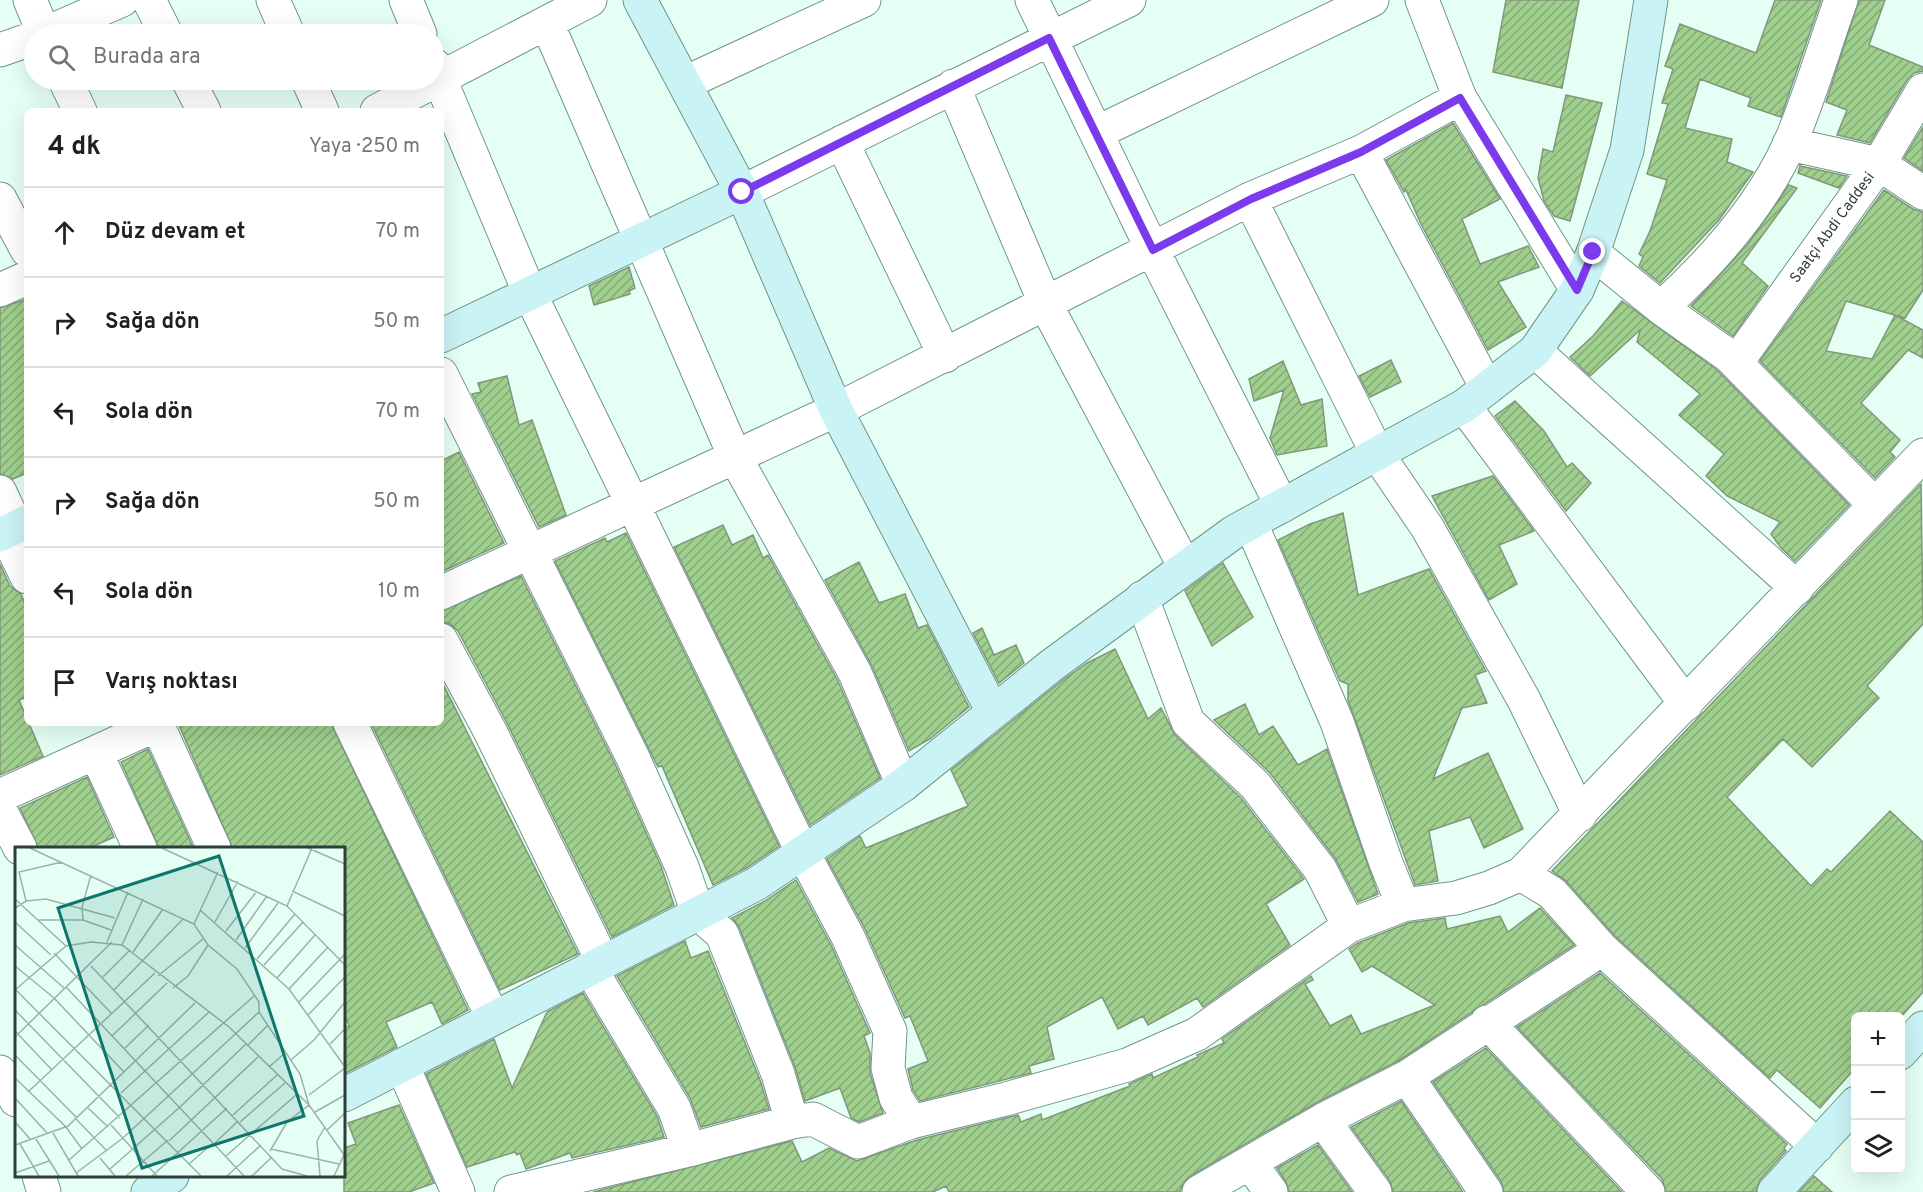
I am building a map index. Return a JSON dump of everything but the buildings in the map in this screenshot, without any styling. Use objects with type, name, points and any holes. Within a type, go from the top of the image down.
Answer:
[{"type":"street","points":[[30,0],[40,24]]},
{"type":"street","points":[[67,24],[122,0]]},
{"type":"street","points":[[149,0],[161,24]]},
{"type":"street","points":[[273,0],[284,24]]},
{"type":"street","points":[[406,0],[416,24]]},
{"type":"street","points":[[444,70],[547,23],[590,0]]},
{"type":"street","points":[[640,0],[742,192],[836,410],[993,712]]},
{"type":"street","points":[[685,83],[864,0]]},
{"type":"street","points":[[1032,0],[1153,250],[1282,506]]},
{"type":"street","points":[[444,335],[742,192],[1129,0]]},
{"type":"street","points":[[1096,133],[1372,0]]},
{"type":"street","points":[[1422,0],[1460,98],[1577,290]]},
{"type":"street","points":[[345,1094],[756,884],[903,784],[993,712],[1185,567],[1251,524],[1378,455],[1476,397],[1535,351],[1577,290],[1593,252],[1626,150],[1651,0]]},
{"type":"street","points":[[1661,308],[1695,277],[1753,208],[1790,144],[1841,0]]},
{"type":"street","points":[[547,23],[735,457],[855,673],[903,784]]},
{"type":"street","points":[[0,50],[24,42]]},
{"type":"street","points":[[953,86],[1046,305],[1185,567]]},
{"type":"street","points":[[70,90],[79,108]]},
{"type":"street","points":[[193,90],[202,108]]},
{"type":"street","points":[[313,90],[321,108]]},
{"type":"street","points":[[382,108],[410,90]]},
{"type":"street","points":[[444,90],[530,294],[803,853],[848,937],[890,1031],[888,1068],[896,1098],[911,1122]]},
{"type":"street","name":"Saatçi Abdi Caddesi","points":[[1736,363],[1879,164],[1923,90]]},
{"type":"street","points":[[444,592],[836,410],[1251,199],[1361,152],[1460,98]]},
{"type":"street","points":[[842,142],[945,356]]},
{"type":"street","points":[[1790,144],[1879,164],[1923,193]]},
{"type":"street","points":[[1361,152],[1476,397],[1686,704]]},
{"type":"street","points":[[0,199],[24,244]]},
{"type":"street","points":[[1251,199],[1378,455],[1427,527],[1524,700],[1580,814]]},
{"type":"street","points":[[1593,252],[1661,308],[1736,363],[1875,505]]},
{"type":"street","points":[[0,290],[24,279]]},
{"type":"street","points":[[1535,351],[1797,588]]},
{"type":"street","points":[[444,380],[633,758],[682,867],[698,913],[722,934],[778,1074],[792,1122]]},
{"type":"street","points":[[511,1192],[689,1150],[792,1122],[813,1119],[858,1142],[911,1122],[1006,1099],[1127,1065],[1197,1034],[1349,926],[1403,906],[1456,898],[1490,888],[1521,874],[1923,455]]},
{"type":"street","points":[[0,492],[24,567]]},
{"type":"street","points":[[1251,524],[1337,722],[1403,906]]},
{"type":"street","points":[[1142,598],[1188,722],[1255,785],[1320,869],[1349,926]]},
{"type":"street","points":[[444,646],[583,916],[596,965],[674,1108],[689,1150]]},
{"type":"street","points":[[0,796],[101,741],[152,726]]},
{"type":"street","points":[[160,726],[213,847]]},
{"type":"street","points":[[351,726],[493,1018]]},
{"type":"street","points":[[101,741],[139,847]]},
{"type":"street","points":[[0,810],[19,847]]},
{"type":"street","points":[[1521,874],[1552,893],[1602,949],[1817,1146]]},
{"type":"street","points":[[1199,1192],[1323,1120],[1407,1077],[1486,1022],[1602,949]]},
{"type":"street","points":[[1486,1022],[1648,1192]]},
{"type":"street","points":[[1905,1048],[1923,1028]]},
{"type":"street","points":[[402,1065],[458,1192]]},
{"type":"street","points":[[0,1072],[15,1098]]},
{"type":"street","points":[[1407,1077],[1486,1192]]},
{"type":"street","points":[[1774,1192],[1851,1109]]},
{"type":"street","points":[[1323,1120],[1376,1192]]},
{"type":"street","points":[[1250,1163],[1271,1192]]},
{"type":"street","points":[[39,1177],[44,1192]]},
{"type":"route","points":[[742,192],[1049,38],[1153,250],[1251,199],[1361,152],[1460,98],[1577,290],[1593,252]]}]
